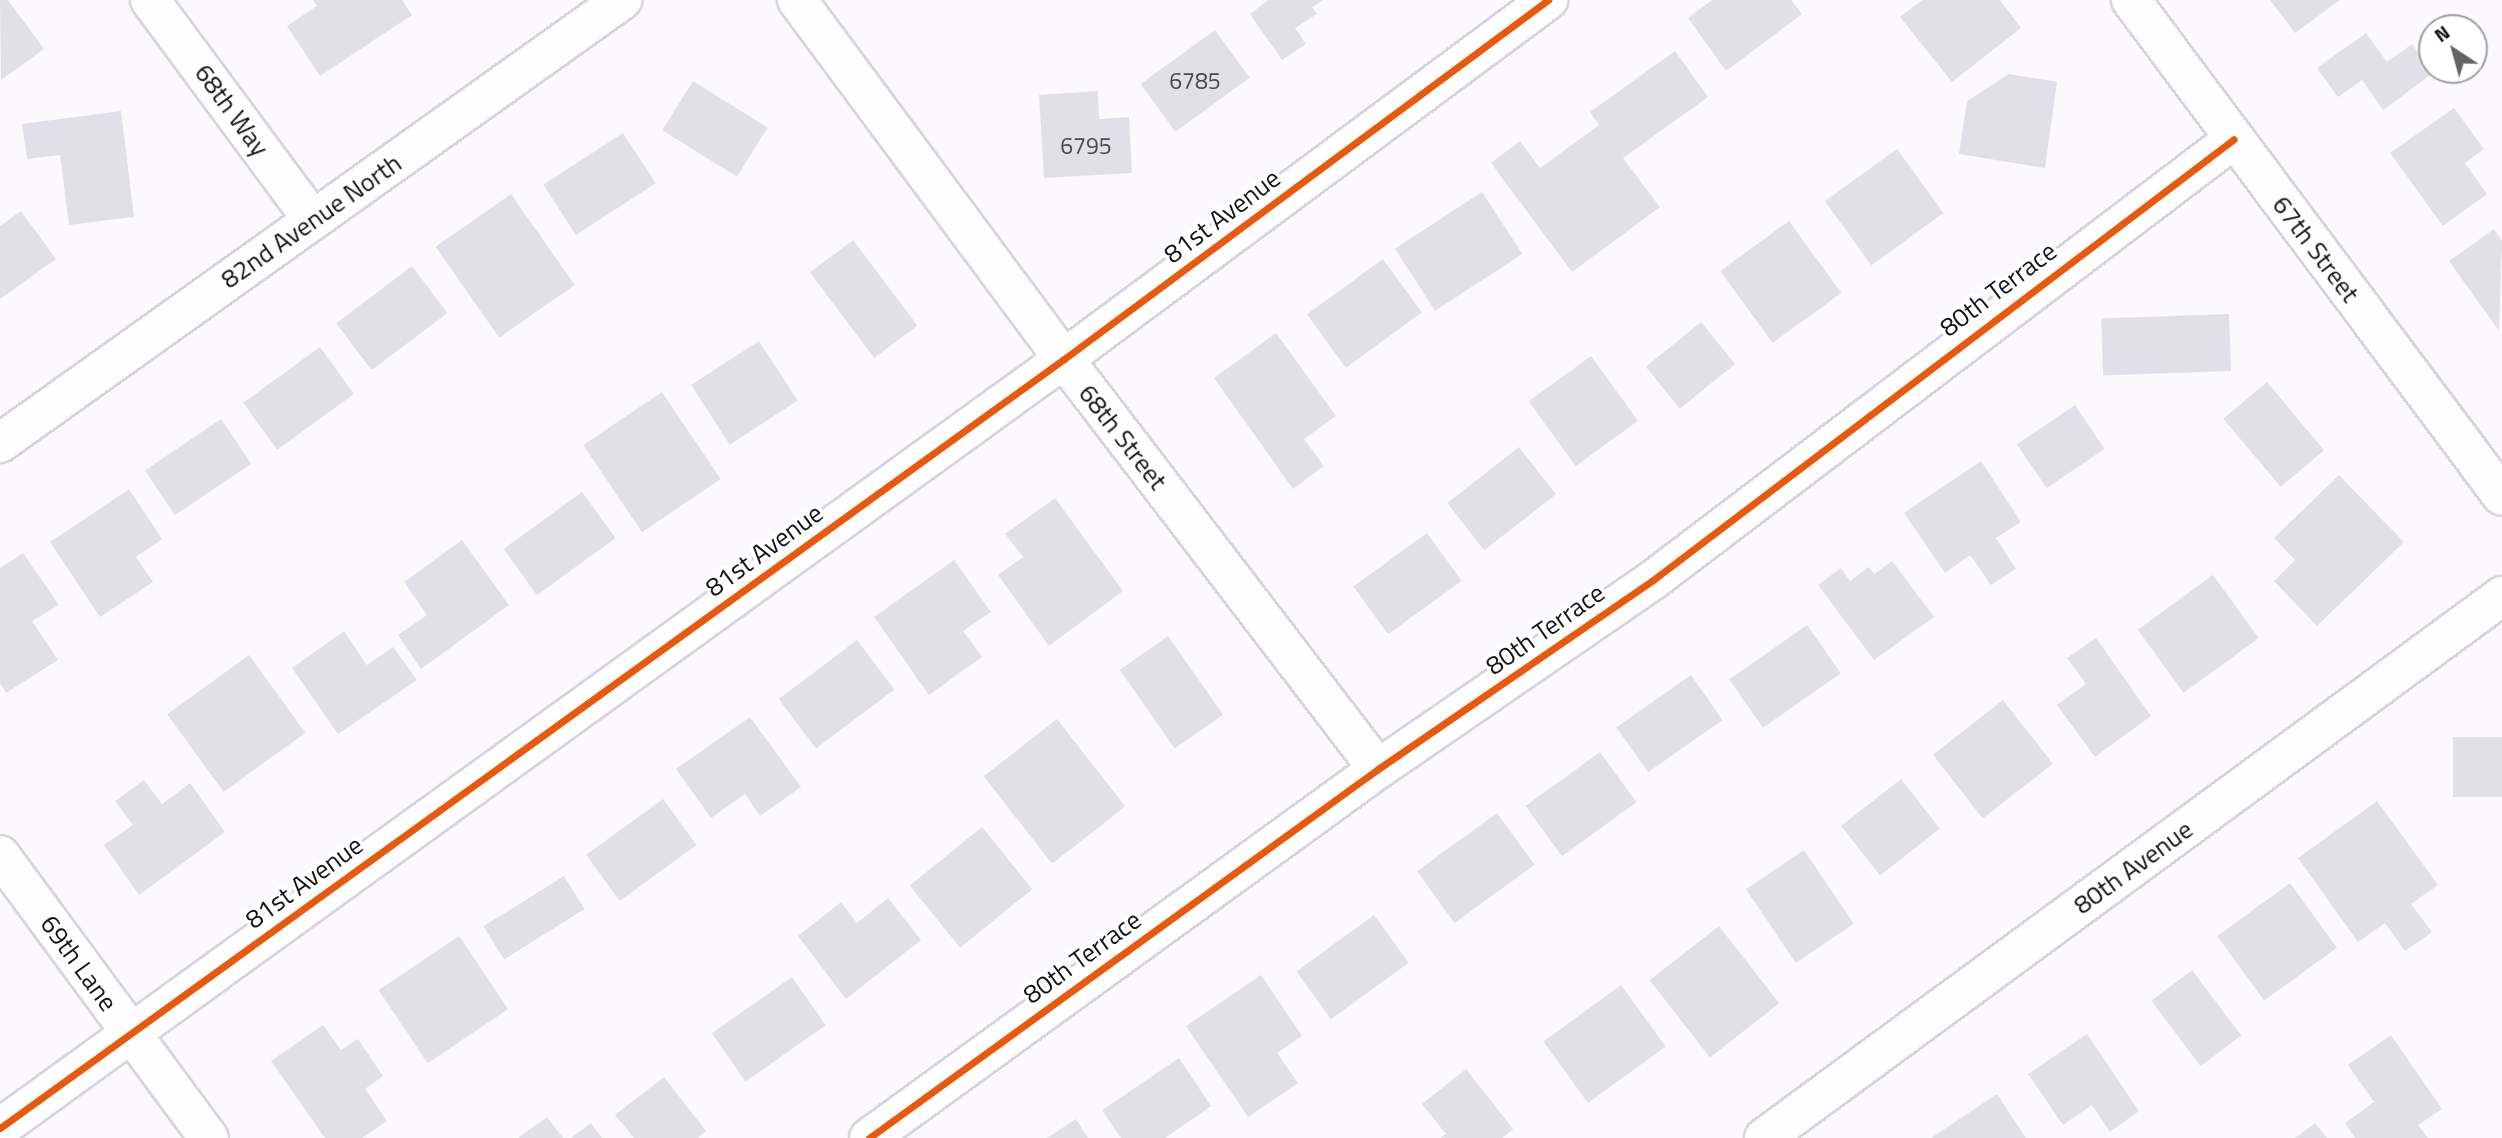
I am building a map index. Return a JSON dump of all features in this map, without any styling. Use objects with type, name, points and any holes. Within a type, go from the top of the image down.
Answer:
[{"type":"street","name":"68th Way","points":[[150,0],[313,220]]},
{"type":"street","name":"82nd Avenue North","points":[[0,443],[622,0]]},
{"type":"street","name":"68th Street","points":[[797,0],[1064,359],[1378,769]]},
{"type":"street","name":"81st Avenue","points":[[0,1128],[1064,359],[1548,0]]},
{"type":"street","name":"67th Street","points":[[2131,0],[2502,496]]},
{"type":"street","name":"80th Terrace","points":[[869,1138],[1378,769],[1653,580],[2234,139]]},
{"type":"street","name":"80th Avenue","points":[[1764,1138],[2502,596]]},
{"type":"street","name":"69th Lane","points":[[0,855],[209,1138]]},
{"type":"building","points":[[0,0],[8,0],[44,49],[1,80]]},
{"type":"building","points":[[313,0],[402,0],[412,15],[320,76],[287,26],[317,6]]},
{"type":"building","points":[[1268,0],[1323,0],[1312,7],[1317,14],[1295,28],[1306,44],[1282,60],[1250,14]]},
{"type":"building","points":[[1712,0],[1791,0],[1802,14],[1726,71],[1688,18]]},
{"type":"building","points":[[1922,0],[2000,0],[2021,28],[1952,82],[1900,17]]},
{"type":"building","points":[[2270,0],[2340,0],[2295,33]]},
{"type":"building","points":[[1215,30],[1250,78],[1175,132],[1141,84]]},
{"type":"building","points":[[2366,33],[2387,62],[2412,44],[2418,53],[2418,84],[2383,110],[2362,80],[2338,97],[2317,68]]},
{"type":"building","points":[[1675,51],[1708,97],[1623,158],[1660,207],[1572,272],[1491,163],[1520,141],[1540,168],[1599,125],[1590,112]]},
{"type":"building","points":[[2009,74],[2057,82],[2045,168],[1959,154],[1967,101]]},
{"type":"building","points":[[693,81],[768,128],[737,177],[662,130]]},
{"type":"building","points":[[1098,91],[1099,119],[1129,117],[1132,173],[1044,178],[1039,95]]},
{"type":"building","points":[[2454,108],[2484,149],[2465,163],[2487,194],[2443,226],[2390,153]]},
{"type":"building","points":[[121,111],[134,217],[69,225],[60,155],[27,159],[22,124]]},
{"type":"building","points":[[623,133],[656,183],[576,235],[543,185]]},
{"type":"building","points":[[1897,149],[1943,213],[1871,265],[1825,201]]},
{"type":"building","points":[[1482,192],[1522,254],[1435,311],[1395,249]]},
{"type":"building","points":[[511,194],[575,285],[499,338],[436,247]]},
{"type":"building","points":[[21,211],[56,259],[0,299],[0,226]]},
{"type":"building","points":[[1789,221],[1841,293],[1773,343],[1720,271]]},
{"type":"building","points":[[2494,229],[2502,241],[2499,331],[2449,261]]},
{"type":"building","points":[[853,240],[917,325],[874,358],[810,272]]},
{"type":"building","points":[[1383,259],[1422,312],[1346,368],[1307,314]]},
{"type":"building","points":[[412,266],[448,313],[372,370],[336,323]]},
{"type":"building","points":[[2229,314],[2231,371],[2103,375],[2101,318]]},
{"type":"building","points":[[1701,322],[1735,364],[1680,409],[1646,367]]},
{"type":"building","points":[[1276,333],[1336,416],[1304,439],[1324,466],[1293,489],[1214,378]]},
{"type":"building","points":[[759,341],[798,401],[730,445],[691,385]]},
{"type":"building","points":[[320,347],[354,394],[277,450],[243,403]]},
{"type":"building","points":[[1591,356],[1638,421],[1576,466],[1529,401]]},
{"type":"building","points":[[2267,382],[2324,450],[2281,487],[2223,419]]},
{"type":"building","points":[[662,392],[721,479],[642,532],[583,445]]},
{"type":"building","points":[[2075,405],[2105,449],[2047,488],[2017,444]]},
{"type":"building","points":[[221,419],[251,464],[175,515],[145,470]]},
{"type":"building","points":[[1519,447],[1556,494],[1484,550],[1447,503]]},
{"type":"building","points":[[1981,461],[2021,522],[1996,538],[2016,569],[1991,585],[1970,555],[1945,573],[1904,513]]},
{"type":"building","points":[[2339,475],[2404,542],[2317,626],[2274,581],[2295,560],[2274,538]]},
{"type":"building","points":[[129,489],[162,539],[136,557],[153,582],[100,617],[50,542]]},
{"type":"building","points":[[582,492],[616,538],[537,595],[504,549]]},
{"type":"building","points":[[1055,498],[1123,591],[1049,646],[998,575],[1023,557],[1005,534]]},
{"type":"building","points":[[1427,533],[1462,581],[1388,634],[1353,586]]},
{"type":"building","points":[[462,540],[509,605],[421,669],[398,635],[427,615],[404,582]]},
{"type":"building","points":[[23,553],[59,605],[32,621],[58,660],[6,693],[0,683],[0,568]]},
{"type":"building","points":[[954,560],[991,612],[963,631],[982,657],[929,695],[874,617]]},
{"type":"building","points":[[1892,561],[1934,617],[1874,660],[1818,585],[1841,568],[1850,581],[1869,567],[1874,574]]},
{"type":"building","points":[[2213,575],[2259,638],[2184,693],[2138,630]]},
{"type":"building","points":[[1807,625],[1841,673],[1763,728],[1729,679]]},
{"type":"building","points":[[344,631],[367,665],[393,647],[417,680],[338,734],[292,668]]},
{"type":"building","points":[[1168,636],[1223,715],[1175,748],[1120,670]]},
{"type":"building","points":[[2096,638],[2151,716],[2095,757],[2057,705],[2086,684],[2067,658]]},
{"type":"building","points":[[857,640],[894,690],[816,748],[779,699]]},
{"type":"building","points":[[249,655],[305,733],[224,792],[167,714]]},
{"type":"building","points":[[1691,675],[1723,720],[1648,772],[1616,727]]},
{"type":"building","points":[[2003,700],[2053,764],[1983,819],[1933,755]]},
{"type":"building","points":[[750,717],[801,787],[760,816],[745,794],[711,818],[676,769]]},
{"type":"building","points":[[1057,719],[1125,806],[1052,864],[984,776]]},
{"type":"building","points":[[2453,737],[2502,737],[2502,797],[2453,797]]},
{"type":"building","points":[[1600,752],[1636,802],[1562,856],[1526,806]]},
{"type":"building","points":[[1901,779],[1940,829],[1880,875],[1841,826]]},
{"type":"building","points":[[144,780],[162,804],[190,783],[225,832],[139,895],[104,845],[133,825],[115,801]]},
{"type":"building","points":[[663,799],[697,845],[620,901],[586,855]]},
{"type":"building","points":[[2377,801],[2438,885],[2411,904],[2432,932],[2405,951],[2385,923],[2358,942],[2298,858]]},
{"type":"building","points":[[1497,813],[1535,865],[1455,923],[1417,871]]},
{"type":"building","points":[[982,827],[1032,889],[960,948],[910,886]]},
{"type":"building","points":[[1804,850],[1854,924],[1796,963],[1746,889]]},
{"type":"building","points":[[564,876],[585,909],[504,959],[483,926]]},
{"type":"building","points":[[2290,883],[2337,948],[2264,1001],[2217,936]]},
{"type":"building","points":[[888,898],[921,940],[846,999],[798,936],[841,902],[857,923]]},
{"type":"building","points":[[1374,915],[1409,963],[1331,1019],[1296,971]]},
{"type":"building","points":[[1719,926],[1779,1003],[1710,1057],[1650,980]]},
{"type":"building","points":[[459,936],[508,1009],[428,1063],[379,990]]},
{"type":"building","points":[[2192,970],[2241,1035],[2201,1066],[2151,1001]]},
{"type":"building","points":[[1261,975],[1302,1036],[1277,1053],[1298,1083],[1248,1117],[1186,1026]]},
{"type":"building","points":[[792,977],[826,1025],[746,1082],[712,1033]]},
{"type":"building","points":[[1621,985],[1666,1046],[1588,1103],[1543,1041]]},
{"type":"building","points":[[323,1025],[341,1050],[358,1039],[383,1076],[365,1089],[387,1121],[362,1138],[325,1138],[271,1061]]},
{"type":"building","points":[[2087,1034],[2139,1111],[2110,1132],[2092,1105],[2063,1125],[2028,1074]]},
{"type":"building","points":[[2391,1035],[2442,1109],[2418,1125],[2428,1138],[2355,1138],[2345,1123],[2374,1102],[2348,1065]]},
{"type":"building","points":[[1179,1058],[1211,1106],[1165,1138],[1121,1138],[1102,1110]]},
{"type":"building","points":[[1466,1069],[1513,1129],[1502,1138],[1440,1138],[1446,1134],[1422,1104]]},
{"type":"building","points":[[664,1077],[706,1131],[698,1138],[634,1138],[615,1115]]},
{"type":"building","points":[[1997,1094],[2026,1138],[1931,1138]]},
{"type":"building","points":[[547,1117],[563,1138],[518,1138]]},
{"type":"building","points":[[1076,1119],[1088,1138],[1047,1138]]},
{"type":"building","points":[[591,1123],[602,1138],[571,1138]]},
{"type":"building","points":[[2315,1123],[2327,1138],[2295,1138]]},
{"type":"cycle path","points":[[0,1128],[1064,359],[1548,0]]},
{"type":"cycle path","points":[[869,1138],[1378,769],[1653,580],[2234,139]]}]
